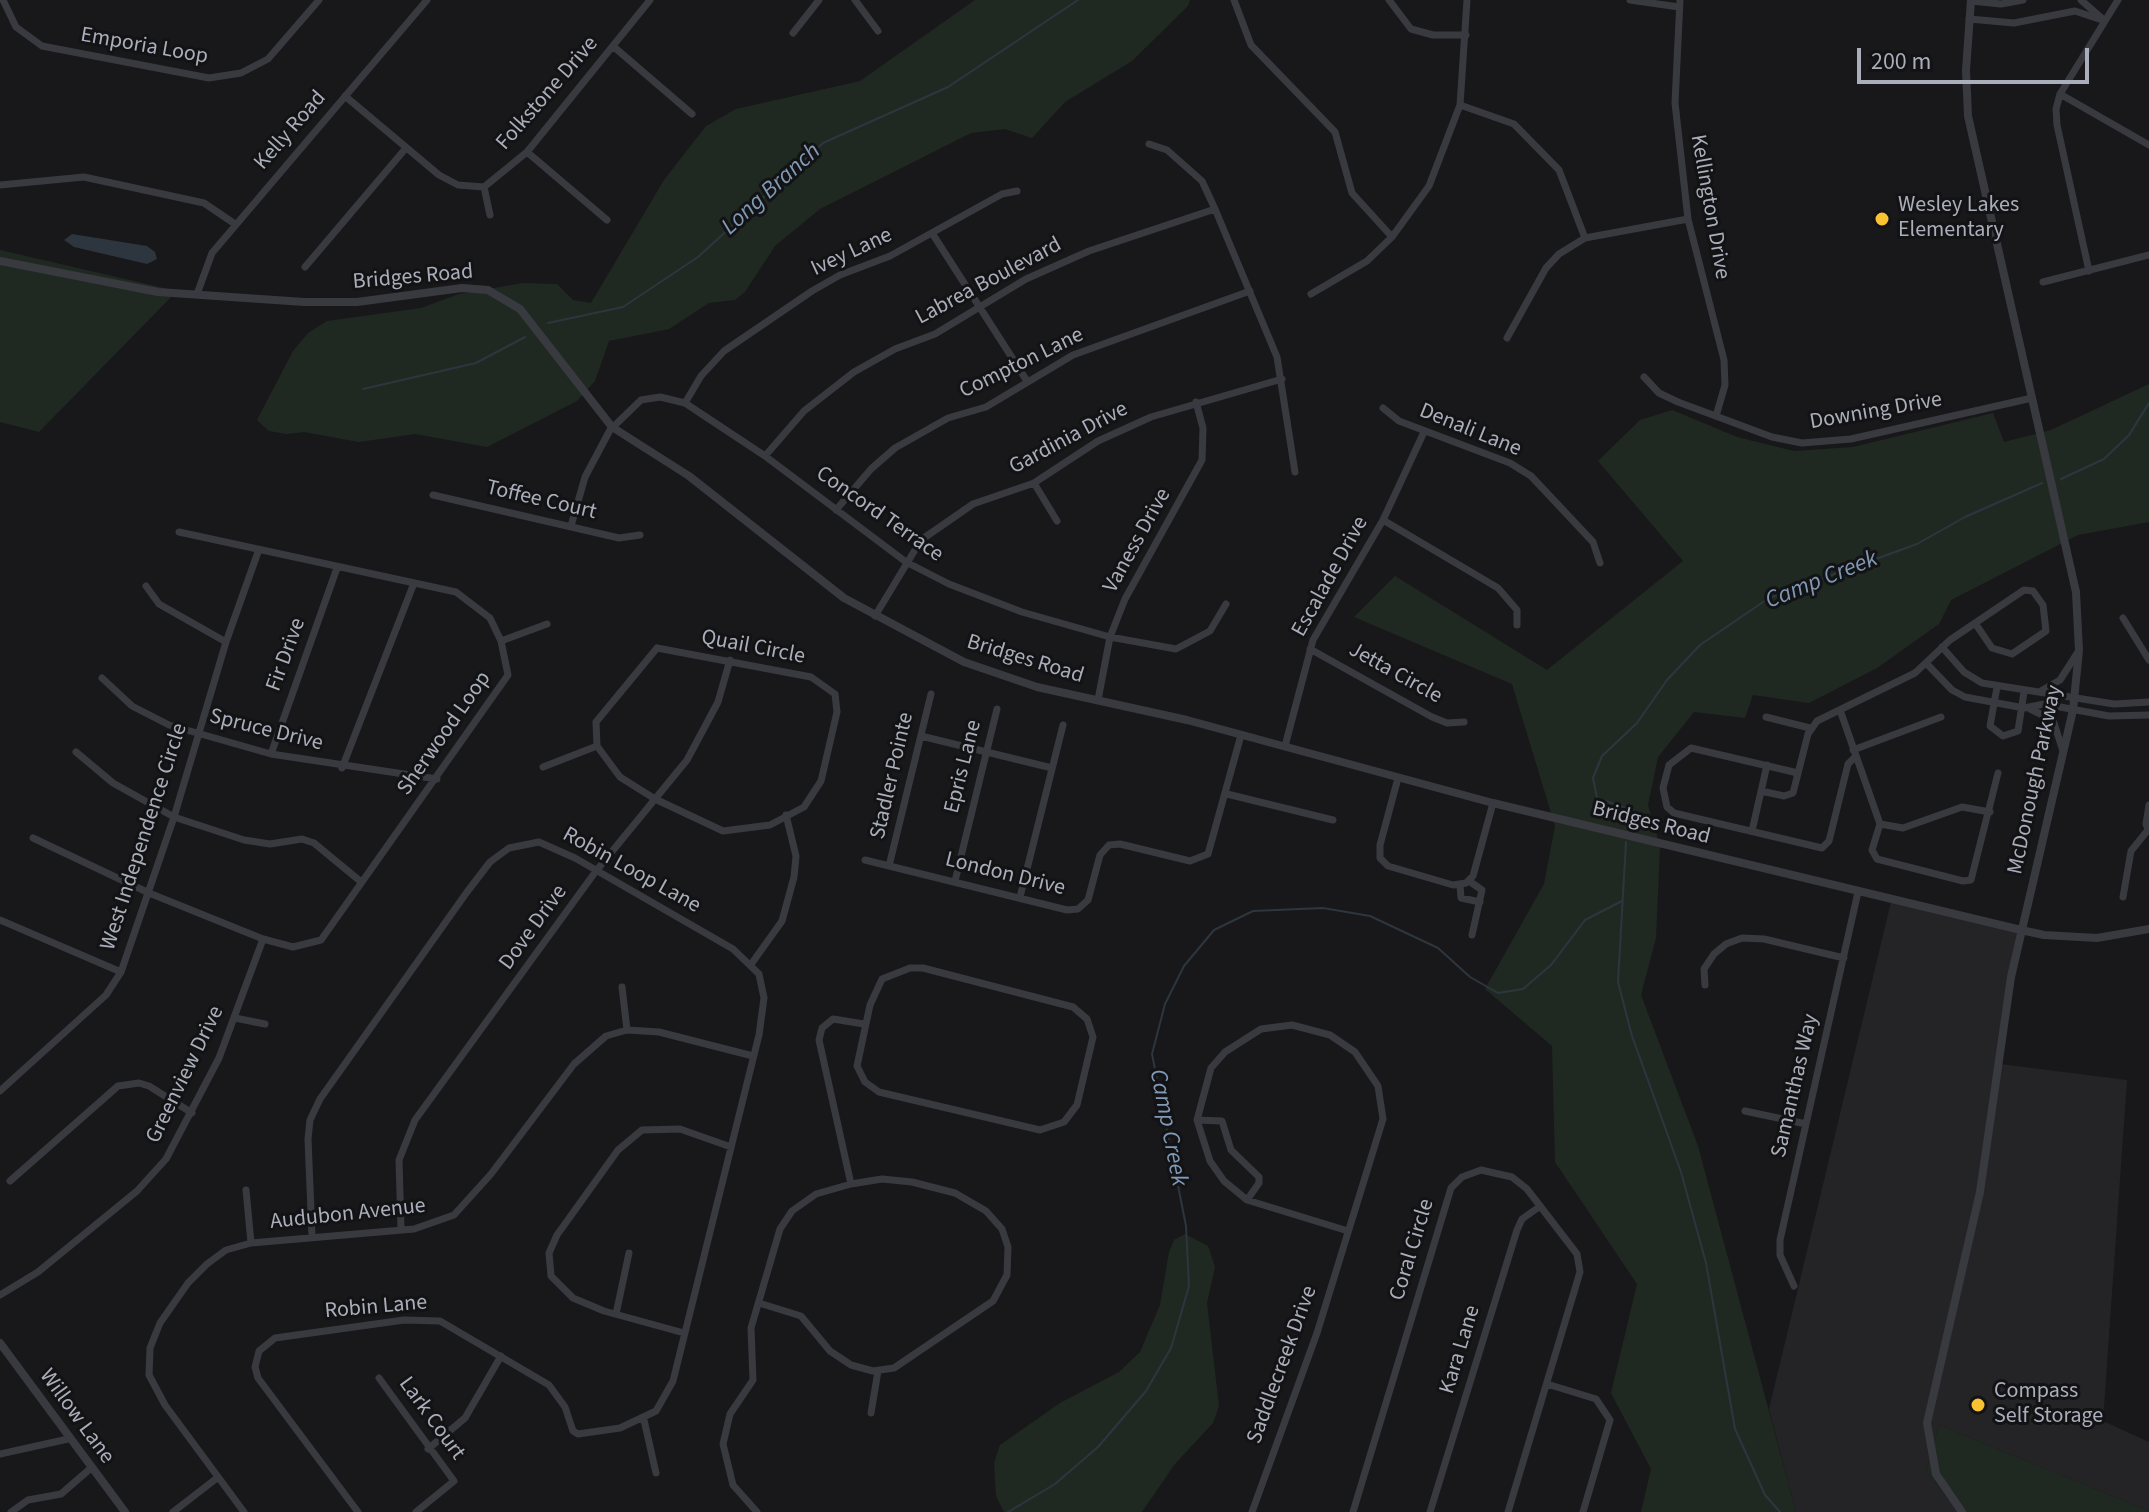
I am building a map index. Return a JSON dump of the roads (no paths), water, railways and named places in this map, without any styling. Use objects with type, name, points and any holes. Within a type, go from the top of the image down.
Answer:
[{"type":"street","name":"Emporia Loop","points":[[3,0],[16,27],[42,46],[209,78],[241,73],[268,59],[319,0]]},
{"type":"street","name":"Kelly Road","points":[[197,294],[207,262],[235,224],[427,0]]},
{"type":"street","name":"Folkstone Drive","points":[[484,187],[527,152],[650,0]]},
{"type":"street","points":[[793,33],[819,0]]},
{"type":"street","points":[[855,0],[878,31]]},
{"type":"street","points":[[1234,0],[1251,45],[1335,132],[1352,193],[1392,237]]},
{"type":"street","points":[[1389,0],[1411,29],[1433,35],[1466,35]]},
{"type":"street","points":[[1311,294],[1367,261],[1392,237],[1429,186],[1460,105],[1467,0]]},
{"type":"street","points":[[1630,0],[1680,4]]},
{"type":"street","points":[[1971,0],[2001,4],[2023,0]]},
{"type":"street","name":"McDonough Parkway","points":[[1962,1512],[1936,1474],[1927,1423],[1980,1192],[2021,930],[2073,710],[2079,650],[2076,592],[1970,126],[1966,93],[1971,0]]},
{"type":"street","points":[[2089,271],[2057,125],[2060,94],[2118,0]]},
{"type":"street","points":[[2083,2],[2105,21]]},
{"type":"street","points":[[2081,13],[2083,2]]},
{"type":"street","name":"Kellington Drive","points":[[1680,4],[1675,103],[1688,219],[1724,360],[1725,385],[1716,416]]},
{"type":"street","points":[[1969,19],[2008,23],[2065,12],[2081,13],[2105,21]]},
{"type":"street","points":[[614,47],[692,114]]},
{"type":"street","points":[[2060,94],[2149,145]]},
{"type":"street","points":[[345,96],[439,175],[458,185],[484,187],[490,215]]},
{"type":"street","points":[[1460,105],[1514,124],[1559,170],[1585,238]]},
{"type":"street","points":[[1149,144],[1167,150],[1202,181],[1215,209],[1277,357],[1295,472]]},
{"type":"street","points":[[305,267],[406,148]]},
{"type":"street","points":[[527,152],[607,220]]},
{"type":"street","points":[[0,185],[84,177],[204,203],[235,224]]},
{"type":"street","name":"Ivey Lane","points":[[685,403],[701,376],[724,351],[786,308],[840,275],[890,256],[1002,194],[1017,191]]},
{"type":"street","name":"Labrea Boulevard","points":[[765,456],[804,411],[854,372],[895,349],[935,334],[1026,279],[1089,251],[1215,209]]},
{"type":"street","points":[[1507,338],[1546,268],[1559,254],[1585,238],[1688,219]]},
{"type":"street","points":[[932,233],[1027,381]]},
{"type":"street","points":[[2043,282],[2149,255]]},
{"type":"street","name":"Bridges Road","points":[[0,261],[111,285],[197,294],[344,302],[462,288],[488,290],[520,309],[612,427],[689,476],[844,598],[964,662],[1037,687],[1285,746],[1493,803],[2021,930],[2097,938],[2149,929]]},
{"type":"street","name":"Compton Lane","points":[[836,510],[871,469],[895,448],[948,418],[986,407],[1073,355],[1250,291]]},
{"type":"street","name":"Downing Drive","points":[[1644,377],[1659,393],[1772,437],[1823,443],[2032,398]]},
{"type":"street","name":"Gardinia Drive","points":[[875,616],[921,540],[973,504],[1034,483],[1098,441],[1151,417],[1282,379]]},
{"type":"street","name":"Concord Terrace","points":[[571,526],[585,477],[612,427],[641,400],[660,397],[685,403],[765,456],[906,562],[949,584],[1022,612],[1110,637],[1176,649],[1210,631],[1226,604]]},
{"type":"street","name":"Vaness Drive","points":[[1098,700],[1110,637],[1125,599],[1202,460],[1203,428],[1196,402]]},
{"type":"street","name":"Denali Lane","points":[[1383,408],[1399,421],[1510,463],[1531,476],[1593,542],[1600,563]]},
{"type":"street","name":"Escalade Drive","points":[[1285,746],[1310,649],[1321,623],[1383,520],[1424,432]]},
{"type":"street","points":[[1034,483],[1057,521]]},
{"type":"street","name":"Toffee Court","points":[[433,495],[619,538],[640,535]]},
{"type":"street","points":[[1383,520],[1498,588],[1517,610],[1517,625]]},
{"type":"street","name":"Sherwood Loop","points":[[33,838],[149,893],[263,939],[293,947],[321,940],[508,675],[501,641],[490,618],[456,592],[258,552],[179,532]]},
{"type":"street","name":"West Independence Circle","points":[[0,1091],[106,995],[121,972],[174,817],[226,642],[258,552]]},
{"type":"street","name":"Fir Drive","points":[[271,754],[337,568]]},
{"type":"street","points":[[342,768],[414,583]]},
{"type":"street","points":[[146,586],[159,604],[226,642]]},
{"type":"street","points":[[1761,791],[1790,795],[1810,728],[1912,675],[1942,647],[1975,623],[2027,589],[2034,592],[2044,608],[2046,631],[2012,654],[1992,648],[1975,623]]},
{"type":"street","points":[[2123,618],[2149,660]]},
{"type":"street","points":[[501,641],[547,624]]},
{"type":"street","points":[[1942,647],[1970,678],[1997,687],[2121,705],[2149,702]]},
{"type":"street","name":"Quail Circle","points":[[657,648],[811,677],[835,694],[837,712],[821,781],[804,807],[770,825],[723,831],[655,799],[620,777],[597,746],[596,722],[657,648]]},
{"type":"street","name":"Jetta Circle","points":[[1310,649],[1432,717],[1447,723],[1464,722]]},
{"type":"street","points":[[2041,691],[2060,680],[2079,650]]},
{"type":"street","name":"Dove Drive","points":[[401,1228],[399,1160],[415,1120],[596,871],[700,740],[724,687],[730,660]]},
{"type":"street","points":[[1926,663],[1960,695],[2024,708],[2053,720],[2063,753]]},
{"type":"street","name":"Spruce Drive","points":[[102,678],[132,706],[169,725],[271,754],[342,768],[437,779]]},
{"type":"street","points":[[1997,687],[1990,726],[2003,736],[2017,733],[2024,708],[2024,692]]},
{"type":"street","name":"Stadler Pointe","points":[[889,866],[931,694]]},
{"type":"street","points":[[2024,708],[2044,704],[2109,716],[2149,715]]},
{"type":"street","name":"Epris Lane","points":[[955,881],[997,709]]},
{"type":"street","points":[[1840,710],[1880,824],[1872,850],[1878,860],[1965,881],[1974,876],[1998,773]]},
{"type":"street","points":[[1766,717],[1810,728]]},
{"type":"street","points":[[1798,773],[1691,748],[1673,759],[1664,774],[1663,788],[1670,810],[1825,847],[1848,764],[1854,753],[1941,717]]},
{"type":"street","points":[[1020,897],[1063,725]]},
{"type":"street","name":"London Drive","points":[[865,860],[1069,910],[1083,907],[1089,898],[1101,853],[1112,844],[1190,861],[1203,858],[1213,845],[1241,735]]},
{"type":"street","points":[[921,736],[1052,768]]},
{"type":"street","points":[[543,767],[597,746]]},
{"type":"street","points":[[76,752],[113,783],[174,817],[244,840],[270,844],[302,839],[314,843],[360,881]]},
{"type":"street","points":[[1752,831],[1767,765]]},
{"type":"street","points":[[1398,778],[1380,845],[1380,858],[1388,866],[1460,885],[1469,881],[1493,803]]},
{"type":"street","points":[[1227,794],[1333,820]]},
{"type":"street","points":[[2123,897],[2131,851],[2148,830],[2149,805]]},
{"type":"street","points":[[1880,824],[1905,828],[1962,807],[1990,812]]},
{"type":"street","points":[[656,1473],[644,1420],[656,1411],[669,1392],[753,1056],[764,998],[759,974],[752,963],[782,921],[791,891],[796,856],[786,815]]},
{"type":"street","name":"Robin Loop Lane","points":[[312,1236],[308,1139],[315,1110],[337,1073],[467,892],[490,862],[509,848],[539,842],[552,847],[752,963]]},
{"type":"street","points":[[1469,881],[1481,888],[1472,935]]},
{"type":"street","points":[[1460,885],[1461,898],[1480,902]]},
{"type":"street","name":"Samanthas Way","points":[[1794,1286],[1780,1255],[1780,1240],[1858,892]]},
{"type":"street","points":[[0,920],[121,972]]},
{"type":"street","points":[[1705,985],[1704,969],[1714,954],[1726,944],[1742,938],[1764,939],[1844,958]]},
{"type":"street","name":"Greenview Drive","points":[[0,1295],[38,1272],[137,1191],[166,1159],[192,1113],[235,1018],[263,939]]},
{"type":"street","points":[[910,968],[923,968],[1073,1007],[1087,1019],[1093,1037],[1077,1105],[1064,1122],[1040,1130],[879,1092],[865,1082],[857,1066],[864,1024],[882,979],[910,968]]},
{"type":"street","points":[[622,987],[627,1030],[659,1032],[753,1056]]},
{"type":"street","points":[[235,1018],[265,1024]]},
{"type":"street","points":[[851,1184],[819,1040],[822,1028],[833,1019],[864,1024]]},
{"type":"street","name":"Saddlecreek Drive","points":[[1197,1120],[1211,1068],[1225,1052],[1261,1029],[1292,1025],[1330,1035],[1355,1052],[1378,1086],[1383,1119],[1317,1333],[1252,1512]]},
{"type":"street","name":"Audubon Avenue","points":[[244,1512],[152,1384],[150,1348],[160,1323],[197,1273],[226,1250],[251,1243],[414,1229],[441,1222],[464,1207],[581,1056],[599,1040],[627,1030]]},
{"type":"street","points":[[10,1181],[118,1086],[129,1083],[149,1086],[192,1113]]},
{"type":"street","points":[[1745,1111],[1806,1124]]},
{"type":"street","points":[[1247,1200],[1259,1183],[1259,1177],[1231,1150],[1222,1121],[1197,1120],[1210,1161],[1224,1181],[1247,1200],[1348,1231]]},
{"type":"street","points":[[684,1333],[573,1298],[551,1276],[551,1244],[618,1150],[642,1130],[680,1129],[731,1147]]},
{"type":"street","name":"Coral Circle","points":[[1353,1512],[1451,1188],[1462,1177],[1481,1170],[1512,1177],[1527,1189],[1577,1254],[1580,1272],[1508,1512]]},
{"type":"street","points":[[757,1512],[733,1485],[722,1452],[730,1414],[753,1380],[750,1334],[759,1303],[787,1216],[816,1194],[851,1184],[900,1180],[955,1193],[993,1217],[1002,1229],[1009,1254],[1004,1283],[988,1305],[910,1361],[878,1371],[839,1359],[796,1313],[759,1303]]},
{"type":"street","points":[[246,1190],[251,1243]]},
{"type":"street","name":"Kara Lane","points":[[1430,1512],[1517,1230],[1522,1219],[1539,1207]]},
{"type":"street","points":[[616,1314],[629,1253]]},
{"type":"street","name":"Robin Lane","points":[[358,1512],[316,1452],[263,1389],[255,1367],[259,1351],[268,1341],[302,1332],[423,1319],[448,1323],[549,1385],[565,1407],[573,1431],[578,1434],[604,1432],[644,1420]]},
{"type":"street","name":"Willow Lane","points":[[0,1343],[68,1439],[125,1512]]},
{"type":"street","points":[[428,1449],[465,1418],[501,1356]]},
{"type":"street","points":[[871,1413],[878,1371]]},
{"type":"street","name":"Lark Court","points":[[379,1378],[454,1481],[416,1512]]},
{"type":"street","points":[[1547,1384],[1596,1399],[1610,1420],[1583,1512]]},
{"type":"street","points":[[0,1454],[68,1439]]},
{"type":"street","points":[[11,1512],[28,1500],[57,1496],[91,1468]]},
{"type":"street","points":[[173,1512],[217,1478]]},
{"type":"waterway","name":"Long Branch","points":[[548,323],[623,307],[698,257],[823,143],[948,87],[1078,0]]},
{"type":"waterway","name":"Long Branch","points":[[363,389],[476,363],[525,337]]},
{"type":"waterway","name":"Camp Creek","points":[[2061,479],[2104,459],[2129,435],[2149,403]]},
{"type":"waterway","name":"Camp Creek","points":[[1626,828],[1629,809],[1597,798],[1593,778],[1602,756],[1637,723],[1667,680],[1700,645],[1769,598],[1917,544],[1965,517],[2042,483]]},
{"type":"waterway","points":[[1626,842],[1618,982],[1632,1036],[1681,1172],[1706,1263],[1735,1429],[1765,1495],[1780,1512]]},
{"type":"waterway","name":"Camp Creek","points":[[1008,1512],[1055,1484],[1098,1447],[1146,1391],[1171,1348],[1189,1286],[1186,1226],[1152,1054],[1165,1004],[1184,966],[1214,930],[1253,911],[1323,908],[1370,916],[1438,948],[1470,977],[1498,993],[1523,989],[1551,965],[1585,920],[1622,901]]},
{"type":"place","name":"Wesley Lakes Elementary","points":[[1882,219]]},
{"type":"place","name":"Compass Self Storage","points":[[1978,1405]]}]
